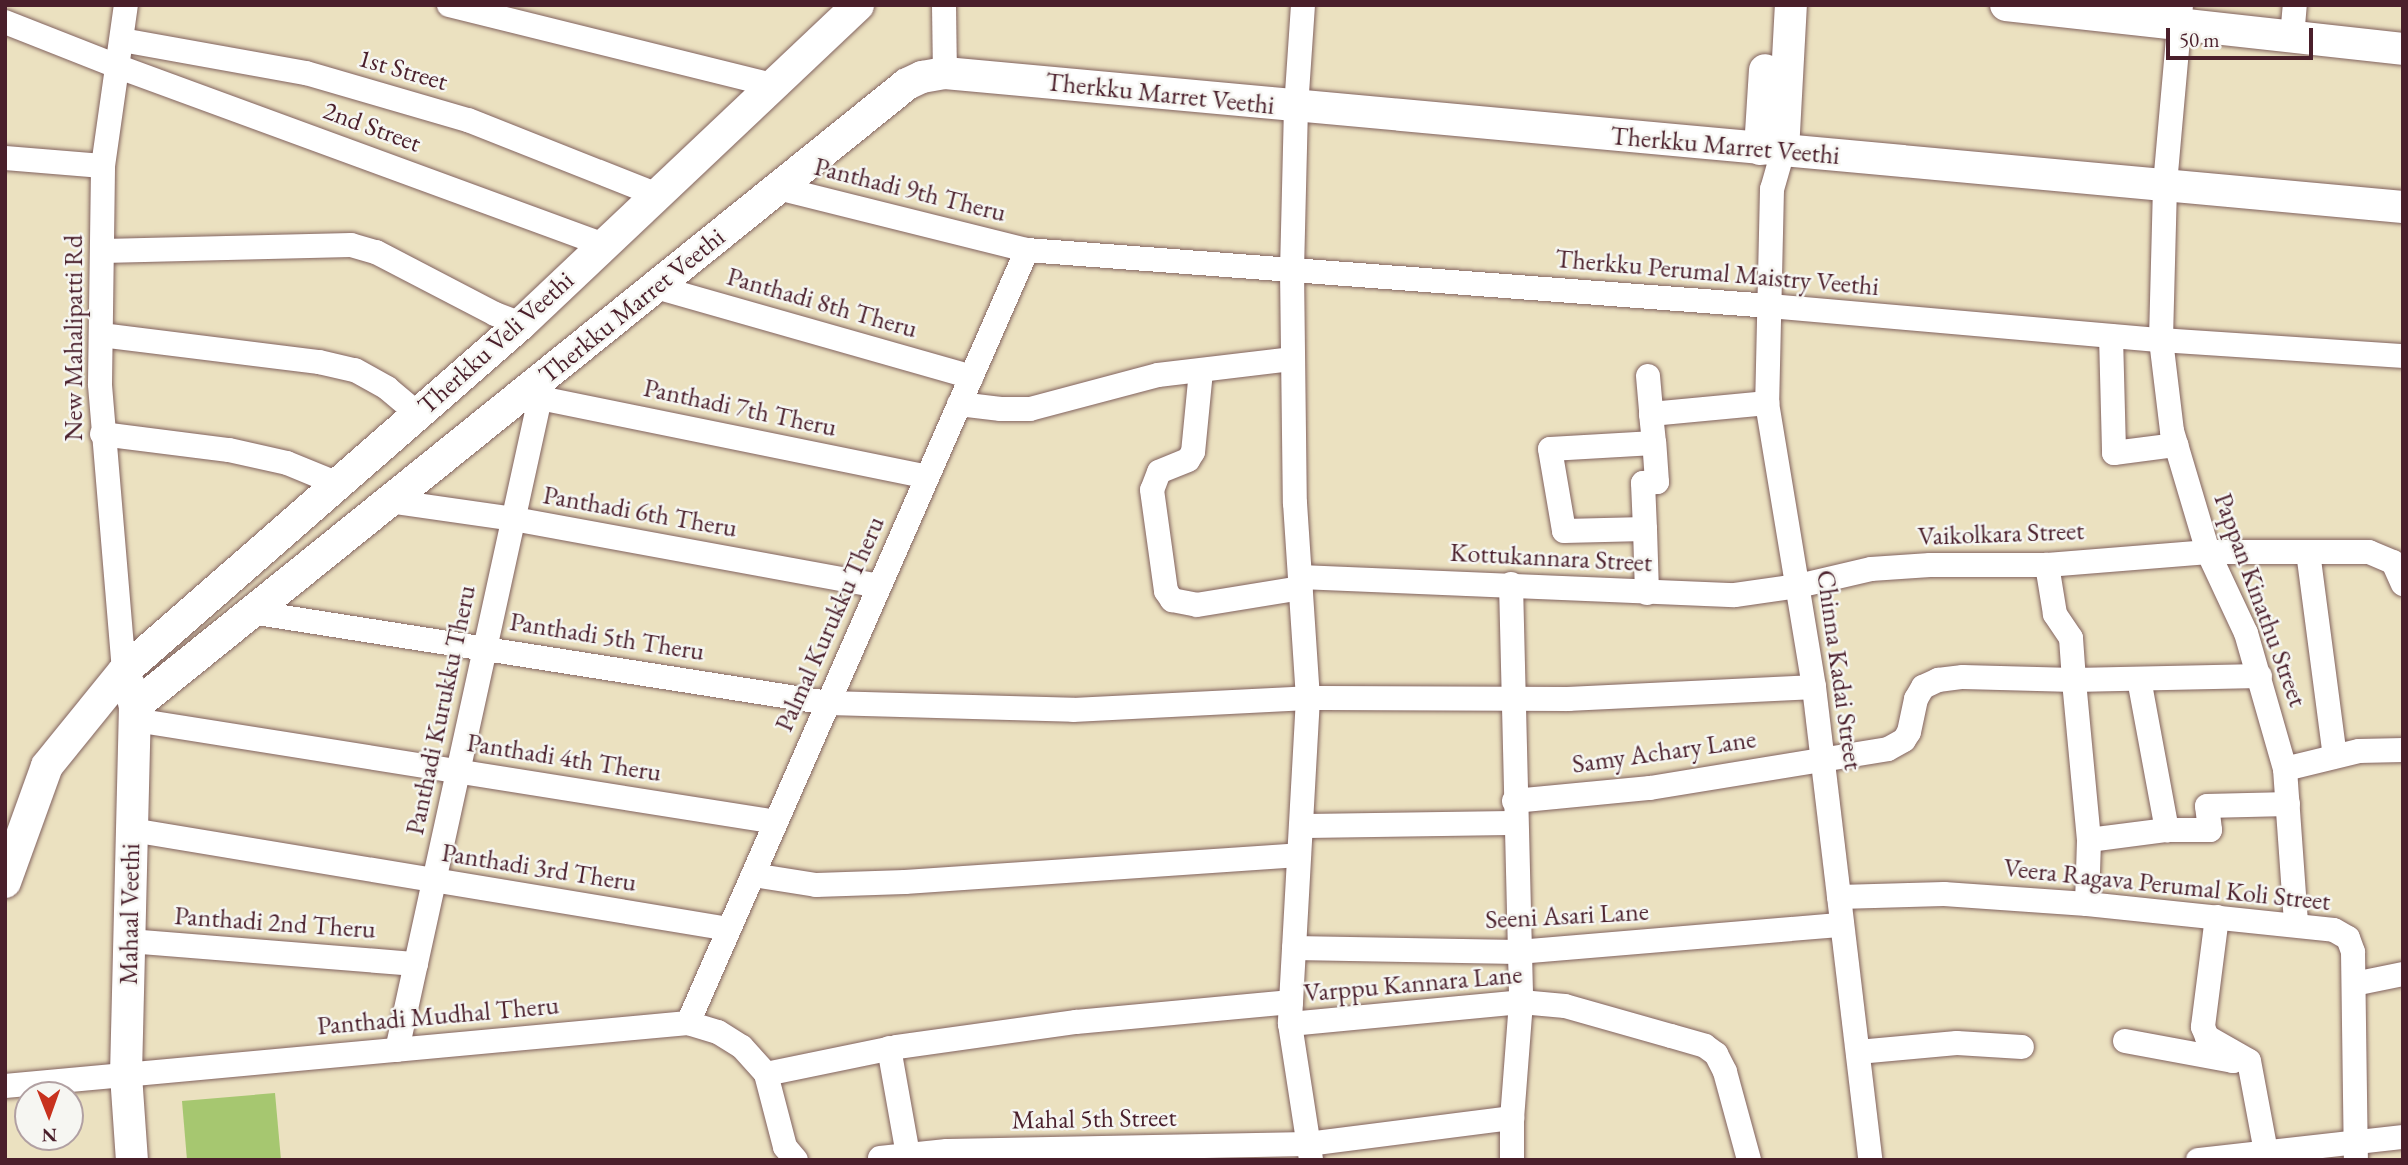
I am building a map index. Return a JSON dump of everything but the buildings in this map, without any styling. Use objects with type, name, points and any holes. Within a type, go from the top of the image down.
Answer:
[{"type":"main road","name":"Therkku Veli Veethi","points":[[5,882],[47,766],[124,671],[521,324],[858,5]]},
{"type":"main road","points":[[1769,5],[1772,150]]},
{"type":"main road","points":[[1772,150],[1791,5]]},
{"type":"main road","points":[[2006,5],[2180,15],[2292,37],[2403,49]]},
{"type":"main road","name":"Therkku Marret Veethi","points":[[135,713],[251,612],[390,501],[535,393],[656,287],[907,85],[922,77],[945,73],[2403,207]]},
{"type":"main road","name":"Mahaal Veethi","points":[[124,671],[135,713],[126,1075],[132,1160]]},
{"type":"street","name":"New Mahalipatti Rd","points":[[124,671],[102,434],[101,335],[103,166],[126,5]]},
{"type":"street","points":[[449,5],[773,85]]},
{"type":"street","points":[[944,5],[945,73]]},
{"type":"street","points":[[1303,5],[1296,107],[1292,270],[1295,503],[1308,698],[1291,1013],[1310,1152]]},
{"type":"street","points":[[2292,37],[2295,5]]},
{"type":"street","name":"Pappan Kinathu Street","points":[[2180,15],[2165,186],[2161,340],[2176,445],[2208,552],[2246,632],[2285,769],[2296,924]]},
{"type":"street","name":"2nd Street","points":[[5,22],[119,67],[604,244]]},
{"type":"street","name":"1st Street","points":[[122,40],[306,74],[468,120],[657,195]]},
{"type":"street","name":"Chinna Kadai Street","points":[[1772,150],[1767,403],[1814,687],[1870,1160]]},
{"type":"street","points":[[5,158],[103,166]]},
{"type":"street","name":"Panthadi 9th Theru","points":[[778,188],[1027,250]]},
{"type":"street","points":[[103,251],[351,245],[376,252],[495,314],[521,324]]},
{"type":"street","name":"Therkku Perumal Maistry Veethi","points":[[1027,250],[1770,306],[2161,340],[2403,356]]},
{"type":"street","name":"Palmal Kurukku Theru","points":[[688,1023],[1027,250]]},
{"type":"street","name":"Panthadi 8th Theru","points":[[656,287],[971,377]]},
{"type":"street","points":[[101,335],[319,362],[355,370],[380,383],[418,414]]},
{"type":"street","points":[[2111,336],[2114,453],[2176,445]]},
{"type":"street","points":[[959,404],[1001,409],[1030,408],[1139,379],[1293,359]]},
{"type":"street","name":"Kottukannara Street","points":[[1201,371],[1193,452],[1188,460],[1159,472],[1152,490],[1166,591],[1172,600],[1197,605],[1301,582],[1511,584],[1647,593],[1735,595],[1798,586]]},
{"type":"street","points":[[1647,593],[1643,483],[1657,482],[1648,376]]},
{"type":"street","name":"Panthadi 7th Theru","points":[[535,393],[927,477]]},
{"type":"street","name":"Panthadi Kurukku Theru","points":[[397,1050],[514,519],[535,393]]},
{"type":"street","points":[[1651,414],[1767,403]]},
{"type":"street","points":[[102,434],[229,450],[287,463],[338,484]]},
{"type":"street","points":[[1645,529],[1564,531],[1550,449],[1654,443]]},
{"type":"street","name":"Panthadi 6th Theru","points":[[390,501],[514,519],[879,586]]},
{"type":"street","name":"Vaikolkara Street","points":[[1798,586],[1871,569],[1930,565],[2047,565],[2208,552],[2369,552],[2384,556],[2392,562],[2403,584]]},
{"type":"street","points":[[2308,552],[2335,756]]},
{"type":"street","points":[[2047,565],[2055,614],[2071,639],[2088,840],[2087,904]]},
{"type":"street","points":[[1511,584],[1521,1002],[1512,1118],[1512,1160]]},
{"type":"street","name":"Panthadi 5th Theru","points":[[251,612],[828,703],[1073,710],[1308,698],[1583,698],[1814,687]]},
{"type":"street","name":"Samy Achary Lane","points":[[1302,826],[1515,812],[1896,746],[1909,732],[1916,699],[1923,687],[1938,680],[1963,677],[2074,680],[2260,676]]},
{"type":"street","points":[[2139,679],[2167,830]]},
{"type":"street","name":"Panthadi 4th Theru","points":[[135,713],[459,771],[776,822]]},
{"type":"street","points":[[2285,769],[2359,751],[2403,750]]},
{"type":"street","points":[[2088,840],[2167,830],[2210,830],[2207,806],[2288,804]]},
{"type":"street","name":"Panthadi 3rd Theru","points":[[132,830],[729,929]]},
{"type":"street","points":[[753,875],[816,885],[892,883],[1299,855]]},
{"type":"street","name":"Veera Ragava Perumal Koli Street","points":[[1839,897],[1944,894],[2087,904],[2334,930],[2348,938],[2353,952],[2355,1151]]},
{"type":"street","points":[[2217,917],[2203,1027],[2207,1037],[2249,1060],[2266,1152]]},
{"type":"street","name":"Seeni Asari Lane","points":[[1294,948],[1518,952],[1842,925]]},
{"type":"street","name":"Panthadi 2nd Theru","points":[[129,942],[416,964]]},
{"type":"street","points":[[2354,984],[2403,974]]},
{"type":"street","name":"Varppu Kannara Lane","points":[[766,1074],[889,1048],[1076,1022],[1521,1002],[1565,1006],[1705,1046],[1716,1054],[1725,1072],[1749,1160]]},
{"type":"street","name":"Panthadi Mudhal Theru","points":[[5,1086],[688,1023],[718,1032],[742,1047],[766,1074],[785,1147],[796,1160]]},
{"type":"street","points":[[2125,1041],[2232,1061],[2242,1054]]},
{"type":"street","points":[[1857,1052],[1957,1043],[2022,1046]]},
{"type":"street","points":[[889,1048],[908,1155]]},
{"type":"street","name":"Mahal 5th Street","points":[[876,1159],[947,1152],[1310,1152],[1512,1118]]},
{"type":"street","points":[[2198,1160],[2266,1152],[2355,1151],[2403,1137]]},
{"type":"green space","points":[[275,1093],[281,1160],[187,1160],[182,1101]]}]
